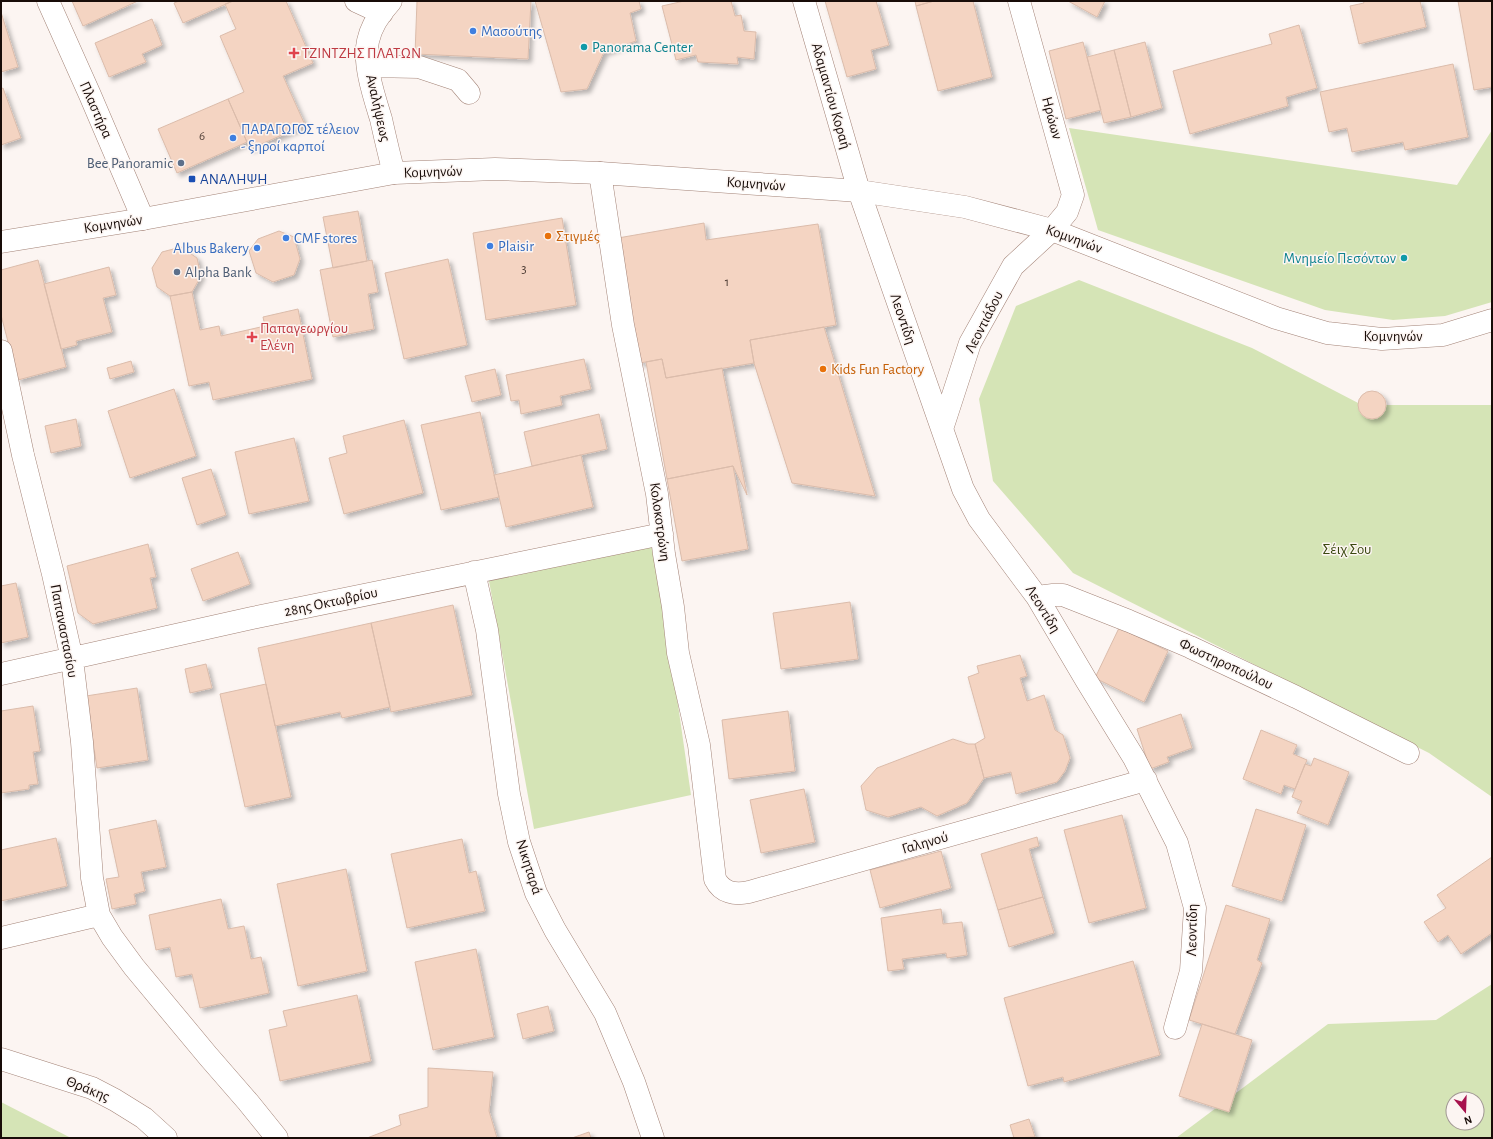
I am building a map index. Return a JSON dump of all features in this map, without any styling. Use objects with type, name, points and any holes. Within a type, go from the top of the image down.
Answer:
[{"type":"street","name":"Πλαστήρα","points":[[48,1],[143,219]]},
{"type":"street","points":[[356,1],[386,7]]},
{"type":"street","name":"Αδαμαντίου Κοραή","points":[[804,1],[859,190]]},
{"type":"street","name":"Ηρώων","points":[[1019,1],[1073,195],[1067,212],[1052,230]]},
{"type":"street","name":"Αναλήψεως","points":[[386,7],[373,28],[368,41],[368,66],[374,97],[394,173]]},
{"type":"street","points":[[368,66],[419,67],[458,80],[469,93]]},
{"type":"street","name":"Κομνηνών","points":[[1,242],[143,219],[394,173],[495,169],[600,173],[859,190],[965,207],[1052,230],[1276,318],[1327,333],[1382,339],[1443,335],[1492,320]]},
{"type":"street","name":"Κολοκοτρώνη","points":[[600,173],[623,325],[657,494],[678,653],[699,745],[715,872]]},
{"type":"street","name":"Λεοντίδη","points":[[859,190],[963,489],[979,519],[1037,597],[1134,758],[1176,842],[1195,908],[1191,972],[1175,1028]]},
{"type":"street","name":"Λεοντιάδου","points":[[942,429],[970,343],[1013,266],[1052,230]]},
{"type":"street","name":"Παπαναστασίου","points":[[1,351],[23,455],[53,574],[72,659],[82,742],[92,878],[99,915],[105,927],[129,961],[277,1138]]},
{"type":"street","name":"28ης Οκτωβρίου","points":[[1,674],[252,618],[662,534]]},
{"type":"street","name":"Νικηταρά","points":[[474,572],[487,630],[509,794],[522,849],[536,893],[555,930],[605,1013],[634,1082],[653,1138]]},
{"type":"street","name":"Φωστηροπούλου","points":[[1037,597],[1063,595],[1129,620],[1296,696],[1408,753]]},
{"type":"street","name":"Γαληνού","points":[[715,872],[715,879],[718,885],[726,891],[737,894],[749,892],[1146,780]]},
{"type":"street","points":[[1,938],[99,915]]},
{"type":"street","name":"Θράκης","points":[[1,1059],[92,1088],[144,1118],[166,1138]]},
{"type":"green space","points":[[1069,128],[1457,185],[1492,130],[1492,302],[1445,316],[1393,320],[1325,310],[1098,230]]},
{"type":"green space","name":"Σέιχ Σου","points":[[1079,280],[1252,348],[1362,405],[1492,405],[1492,797],[1429,753],[1073,573],[993,481],[979,399],[1016,306]]},
{"type":"green space","points":[[655,545],[691,795],[534,829],[489,581]]},
{"type":"green space","points":[[1492,984],[1492,1138],[1176,1138],[1328,1024],[1436,1020]]},
{"type":"green space","points":[[1,1102],[71,1138],[1,1138]]},
{"type":"building","points":[[72,1],[138,1],[83,26]]},
{"type":"building","points":[[179,1],[233,1],[183,23],[174,3]]},
{"type":"building","points":[[233,1],[286,1],[313,63],[283,76],[305,125],[250,149],[228,99],[244,92],[220,36],[236,29],[225,4]]},
{"type":"building","name":"Μασούτης","points":[[417,1],[531,1],[528,59],[415,54]]},
{"type":"building","name":"Panorama Center","points":[[535,1],[639,1],[641,9],[630,13],[636,41],[604,52],[587,89],[561,92]]},
{"type":"building","points":[[684,1],[731,1],[735,16],[741,15],[744,31],[756,32],[754,59],[737,57],[738,64],[698,62],[696,55],[676,60],[662,6]]},
{"type":"building","points":[[825,1],[876,1],[889,45],[871,50],[876,69],[847,77]]},
{"type":"building","points":[[915,1],[934,1],[916,6]]},
{"type":"building","points":[[934,1],[973,1],[992,77],[938,91],[916,6]]},
{"type":"building","points":[[1068,1],[1105,1],[1097,17]]},
{"type":"building","points":[[1363,1],[1420,1],[1426,27],[1359,44],[1350,6],[1364,3]]},
{"type":"building","points":[[1458,1],[1492,1],[1492,87],[1474,90]]},
{"type":"building","points":[[1,12],[18,67],[1,72]]},
{"type":"building","points":[[152,19],[162,45],[142,54],[146,62],[109,77],[95,43]]},
{"type":"building","points":[[1299,25],[1317,88],[1286,97],[1288,106],[1190,134],[1173,71],[1272,44],[1269,34]]},
{"type":"building","points":[[1083,42],[1101,110],[1066,119],[1049,51]]},
{"type":"building","points":[[1145,42],[1162,108],[1131,117],[1114,50]]},
{"type":"building","points":[[1114,50],[1131,117],[1104,123],[1087,57]]},
{"type":"building","points":[[1453,64],[1468,137],[1405,150],[1403,142],[1352,152],[1347,128],[1329,132],[1320,92]]},
{"type":"building","points":[[3,88],[21,138],[1,145],[1,89]]},
{"type":"building","points":[[228,99],[247,142],[177,173],[158,129]]},
{"type":"building","points":[[358,211],[367,261],[333,268],[323,217]]},
{"type":"building","points":[[562,218],[576,305],[486,320],[473,233]]},
{"type":"building","points":[[704,223],[706,240],[818,224],[836,325],[750,340],[754,363],[666,378],[662,359],[640,363],[618,238]]},
{"type":"building","points":[[279,231],[294,237],[300,259],[294,275],[273,282],[256,273],[249,251],[258,239]]},
{"type":"building","name":"Alpha Bank","points":[[181,247],[197,258],[201,276],[192,292],[170,296],[157,287],[152,268],[162,252]]},
{"type":"building","points":[[448,259],[467,345],[404,359],[385,273]]},
{"type":"building","points":[[38,260],[66,367],[18,380],[1,315],[1,270]]},
{"type":"building","points":[[372,260],[378,292],[368,294],[374,329],[333,337],[320,270]]},
{"type":"building","points":[[109,267],[116,295],[103,298],[112,332],[76,341],[77,345],[61,349],[44,284]]},
{"type":"building","points":[[192,292],[200,330],[219,326],[221,336],[265,326],[263,317],[298,309],[312,379],[213,400],[209,382],[189,386],[170,296]]},
{"type":"building","points":[[824,327],[875,496],[792,483],[754,363],[750,340]]},
{"type":"building","points":[[584,359],[591,389],[560,396],[562,405],[521,414],[519,400],[511,401],[506,375]]},
{"type":"building","points":[[662,359],[666,378],[722,368],[747,495],[733,466],[667,479],[646,362]]},
{"type":"building","points":[[131,361],[134,372],[110,379],[107,368]]},
{"type":"building","points":[[495,369],[501,395],[472,402],[465,376]]},
{"type":"building","points":[[174,389],[196,456],[130,478],[108,411]]},
{"type":"building","points":[[1372,391],[1382,395],[1386,405],[1382,415],[1372,419],[1362,415],[1358,405],[1362,395]]},
{"type":"building","points":[[480,412],[499,497],[441,510],[421,425]]},
{"type":"building","points":[[599,414],[607,449],[532,466],[524,432]]},
{"type":"building","points":[[76,419],[81,446],[51,453],[45,426]]},
{"type":"building","points":[[404,420],[423,493],[344,514],[329,458],[347,453],[343,436]]},
{"type":"building","points":[[294,438],[309,501],[249,514],[235,452]]},
{"type":"building","points":[[581,455],[593,507],[506,527],[494,475]]},
{"type":"building","points":[[733,466],[748,549],[682,561],[667,479]]},
{"type":"building","points":[[211,469],[226,515],[197,525],[182,478]]},
{"type":"building","points":[[148,544],[156,577],[150,578],[157,608],[93,624],[78,613],[67,566]]},
{"type":"building","points":[[238,552],[250,584],[203,601],[191,569]]},
{"type":"building","points":[[16,583],[28,637],[1,643],[1,586]]},
{"type":"building","points":[[850,602],[858,659],[781,669],[773,613]]},
{"type":"building","points":[[453,605],[472,695],[391,712],[371,623]]},
{"type":"building","points":[[371,623],[390,707],[342,718],[340,712],[275,726],[258,648]]},
{"type":"building","points":[[1119,628],[1168,651],[1144,702],[1095,678]]},
{"type":"building","points":[[1020,655],[1027,676],[1020,678],[1027,701],[1044,695],[1055,730],[1063,735],[1070,758],[1065,771],[1057,782],[1016,794],[1011,772],[984,778],[975,744],[985,738],[968,677],[979,673],[977,666]]},
{"type":"building","points":[[206,664],[212,688],[190,693],[185,669]]},
{"type":"building","points":[[266,684],[291,797],[245,807],[220,694]]},
{"type":"building","points":[[137,688],[148,760],[97,768],[86,696]]},
{"type":"building","points":[[33,706],[40,751],[33,752],[38,784],[29,785],[29,789],[1,793],[1,711]]},
{"type":"building","points":[[788,711],[795,771],[729,779],[722,720]]},
{"type":"building","points":[[1181,714],[1192,748],[1167,757],[1169,762],[1150,769],[1137,729]]},
{"type":"building","points":[[1261,730],[1297,745],[1293,754],[1307,760],[1295,789],[1284,785],[1281,794],[1243,779]]},
{"type":"building","points":[[953,739],[968,744],[975,744],[984,778],[967,803],[937,816],[921,807],[888,817],[866,810],[861,786],[877,768]]},
{"type":"building","points":[[1314,758],[1349,772],[1328,825],[1297,813],[1302,801],[1292,797],[1305,764],[1311,766]]},
{"type":"building","points":[[804,789],[815,842],[761,853],[750,800]]},
{"type":"building","points":[[1256,809],[1306,825],[1282,901],[1232,886]]},
{"type":"building","points":[[1122,815],[1146,908],[1089,923],[1064,830]]},
{"type":"building","points":[[156,820],[166,867],[141,872],[145,891],[134,894],[136,904],[112,909],[106,879],[119,877],[109,830]]},
{"type":"building","points":[[1037,837],[1039,846],[1029,849],[1043,897],[998,910],[981,854]]},
{"type":"building","points":[[56,838],[67,886],[1,901],[1,850]]},
{"type":"building","points":[[462,839],[469,873],[476,871],[485,911],[407,928],[391,854]]},
{"type":"building","points":[[941,851],[951,888],[880,908],[870,870]]},
{"type":"building","points":[[1492,857],[1492,933],[1461,954],[1448,935],[1438,942],[1424,922],[1446,908],[1437,895]]},
{"type":"building","points":[[346,869],[367,971],[298,986],[277,884]]},
{"type":"building","points":[[1043,897],[1054,933],[1009,947],[998,910]]},
{"type":"building","points":[[221,899],[228,929],[244,926],[251,959],[261,957],[269,993],[200,1008],[192,974],[176,977],[170,947],[156,950],[149,915]]},
{"type":"building","points":[[1226,905],[1270,919],[1257,960],[1262,963],[1235,1034],[1189,1020]]},
{"type":"building","points":[[941,909],[943,924],[962,922],[967,955],[947,958],[946,953],[902,959],[904,969],[888,971],[881,918]]},
{"type":"building","points":[[476,949],[494,1037],[433,1050],[415,962]]},
{"type":"building","points":[[1133,961],[1160,1055],[1064,1082],[1063,1077],[1028,1086],[1004,998]]},
{"type":"building","points":[[357,995],[371,1061],[280,1081],[269,1030],[287,1026],[283,1011]]},
{"type":"building","points":[[548,1006],[554,1031],[523,1039],[517,1014]]},
{"type":"building","points":[[1202,1024],[1252,1040],[1229,1112],[1179,1096]]},
{"type":"building","points":[[428,1068],[493,1072],[489,1111],[497,1138],[367,1138],[401,1125],[399,1115],[428,1107]]},
{"type":"building","points":[[1029,1119],[1035,1137],[1014,1138],[1010,1125]]},
{"type":"building","points":[[589,1132],[591,1138],[572,1138]]},
{"type":"place","name":"Μασούτης","points":[[473,31]]},
{"type":"place","name":"Panorama Center","points":[[584,47]]},
{"type":"place","name":"ΤΖΙΝΤΖΗΣ ΠΛΑΤΩΝ","points":[[294,53]]},
{"type":"place","name":"ΠΑΡΑΓΩΓΟΣ τέλειον - ξηροί καρποί","points":[[233,138]]},
{"type":"place","name":"Bee Panoramic","points":[[181,163]]},
{"type":"place","name":"ΑΝΑΛΗΨΗ","points":[[192,179]]},
{"type":"place","name":"Στιγμές","points":[[548,236]]},
{"type":"place","name":"CMF stores","points":[[286,238]]},
{"type":"place","name":"Plaisir","points":[[490,246]]},
{"type":"place","name":"Albus Bakery","points":[[257,248]]},
{"type":"place","name":"Μνημείο Πεσόντων","points":[[1404,258]]},
{"type":"place","name":"Alpha Bank","points":[[177,272]]},
{"type":"place","name":"Παπαγεωργίου Ελένη","points":[[252,337]]},
{"type":"place","name":"Kids Fun Factory","points":[[823,369]]}]
